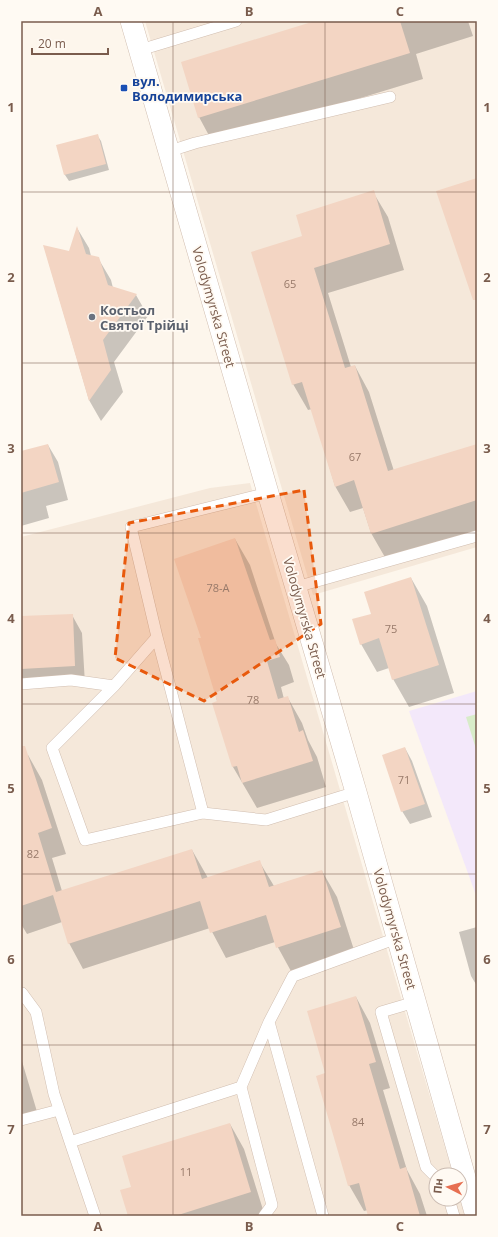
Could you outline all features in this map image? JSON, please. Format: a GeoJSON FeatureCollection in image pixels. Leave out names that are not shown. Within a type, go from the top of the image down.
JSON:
{"type":"FeatureCollection","features":[{"type":"Feature","properties":{"kind":"street","name":"Volodymyrska Street"},"geometry":{"type":"LineString","coordinates":[[131,21],[356,792],[476,1216]]}},
{"type":"Feature","properties":{"kind":"lane"},"geometry":{"type":"LineString","coordinates":[[140,50],[236,21]]}},
{"type":"Feature","properties":{"kind":"lane"},"geometry":{"type":"LineString","coordinates":[[170,151],[195,143],[390,96]]}},
{"type":"Feature","properties":{"kind":"lane"},"geometry":{"type":"LineString","coordinates":[[203,813],[157,637],[131,527],[268,493]]}},
{"type":"Feature","properties":{"kind":"lane"},"geometry":{"type":"LineString","coordinates":[[296,587],[477,536]]}},
{"type":"Feature","properties":{"kind":"lane"},"geometry":{"type":"LineString","coordinates":[[157,637],[114,686],[52,748],[85,840],[203,813],[266,820],[356,792]]}},
{"type":"Feature","properties":{"kind":"lane"},"geometry":{"type":"LineString","coordinates":[[21,684],[71,680],[114,686]]}},
{"type":"Feature","properties":{"kind":"lane"},"geometry":{"type":"LineString","coordinates":[[264,1216],[272,1205],[241,1087],[268,1022],[293,976],[397,938]]}},
{"type":"Feature","properties":{"kind":"lane"},"geometry":{"type":"LineString","coordinates":[[21,993],[36,1012],[54,1094],[95,1216]]}},
{"type":"Feature","properties":{"kind":"lane"},"geometry":{"type":"LineString","coordinates":[[415,1002],[381,1012],[426,1167],[428,1169]]}},
{"type":"Feature","properties":{"kind":"lane"},"geometry":{"type":"LineString","coordinates":[[268,1022],[323,1216]]}},
{"type":"Feature","properties":{"kind":"lane"},"geometry":{"type":"LineString","coordinates":[[70,1142],[241,1087]]}},
{"type":"Feature","properties":{"kind":"lane"},"geometry":{"type":"LineString","coordinates":[[21,1120],[59,1110]]}},
{"type":"Feature","properties":{"kind":"highlighted area"},"geometry":{"type":"Polygon","coordinates":[[[304,490],[321,624],[204,701],[115,658],[129,523],[304,490]]]}},
{"type":"Feature","properties":{"kind":"shaded area"},"geometry":{"type":"Polygon","coordinates":[[[145,21],[477,21],[477,547],[313,595],[145,21]]]}},
{"type":"Feature","properties":{"kind":"shaded area"},"geometry":{"type":"Polygon","coordinates":[[[250,483],[451,1167],[428,1167],[428,1207],[462,1207],[465,1216],[21,1216],[21,537],[210,488],[250,483]]]}},
{"type":"Feature","properties":{"kind":"shaded area"},"geometry":{"type":"Polygon","coordinates":[[[477,691],[477,898],[409,711],[477,691]]]}},
{"type":"Feature","properties":{"kind":"green space"},"geometry":{"type":"Polygon","coordinates":[[[477,714],[477,752],[466,717],[477,714]]]}},
{"type":"Feature","properties":{"kind":"building"},"geometry":{"type":"Polygon","coordinates":[[[315,21],[400,21],[410,53],[198,118],[181,62],[315,21]]]}},
{"type":"Feature","properties":{"kind":"building"},"geometry":{"type":"Polygon","coordinates":[[[98,134],[106,164],[64,175],[56,145],[98,134]]]}},
{"type":"Feature","properties":{"kind":"building"},"geometry":{"type":"Polygon","coordinates":[[[477,178],[477,300],[473,300],[436,191],[477,178]]]}},
{"type":"Feature","properties":{"kind":"building"},"geometry":{"type":"Polygon","coordinates":[[[374,190],[390,244],[314,268],[345,368],[355,365],[388,471],[477,444],[477,500],[371,534],[354,480],[335,487],[302,382],[292,385],[251,252],[302,236],[296,215],[374,190]]]}},
{"type":"Feature","properties":{"kind":"building","name":"Костьол Святої Трійці"},"geometry":{"type":"Polygon","coordinates":[[[77,226],[86,254],[99,257],[108,285],[137,294],[103,340],[111,370],[89,401],[43,245],[69,251],[77,226]]]}},
{"type":"Feature","properties":{"kind":"building"},"geometry":{"type":"Polygon","coordinates":[[[48,444],[59,482],[21,493],[21,451],[48,444]]]}},
{"type":"Feature","properties":{"kind":"building"},"geometry":{"type":"Polygon","coordinates":[[[235,538],[270,640],[275,639],[280,657],[267,661],[278,699],[288,696],[299,732],[303,730],[313,761],[242,783],[237,766],[232,767],[212,703],[217,701],[198,638],[201,638],[174,559],[235,538]]]}},
{"type":"Feature","properties":{"kind":"building"},"geometry":{"type":"Polygon","coordinates":[[[411,577],[439,665],[392,680],[379,638],[360,645],[352,619],[371,614],[364,592],[411,577]]]}},
{"type":"Feature","properties":{"kind":"building"},"geometry":{"type":"Polygon","coordinates":[[[73,614],[75,666],[21,669],[21,616],[73,614]]]}},
{"type":"Feature","properties":{"kind":"building"},"geometry":{"type":"Polygon","coordinates":[[[21,746],[25,746],[52,828],[38,833],[56,892],[192,849],[202,879],[260,860],[269,887],[322,870],[341,927],[276,948],[266,915],[210,933],[200,901],[68,944],[53,895],[21,906],[21,746]]]}},
{"type":"Feature","properties":{"kind":"building"},"geometry":{"type":"Polygon","coordinates":[[[405,747],[425,804],[401,812],[382,755],[405,747]]]}},
{"type":"Feature","properties":{"kind":"building"},"geometry":{"type":"Polygon","coordinates":[[[356,996],[376,1062],[369,1064],[400,1169],[406,1167],[420,1216],[368,1216],[359,1183],[348,1186],[316,1076],[325,1073],[307,1011],[356,996]]]}},
{"type":"Feature","properties":{"kind":"building"},"geometry":{"type":"Polygon","coordinates":[[[230,1123],[251,1192],[175,1216],[128,1216],[120,1190],[131,1187],[122,1156],[230,1123]]]}},
{"type":"Feature","properties":{"kind":"place","name":"вул. Володимирська"},"geometry":{"type":"Point","coordinates":[124,88]}},
{"type":"Feature","properties":{"kind":"place","name":"Костьол Святої Трійці"},"geometry":{"type":"Point","coordinates":[92,317]}}]}
